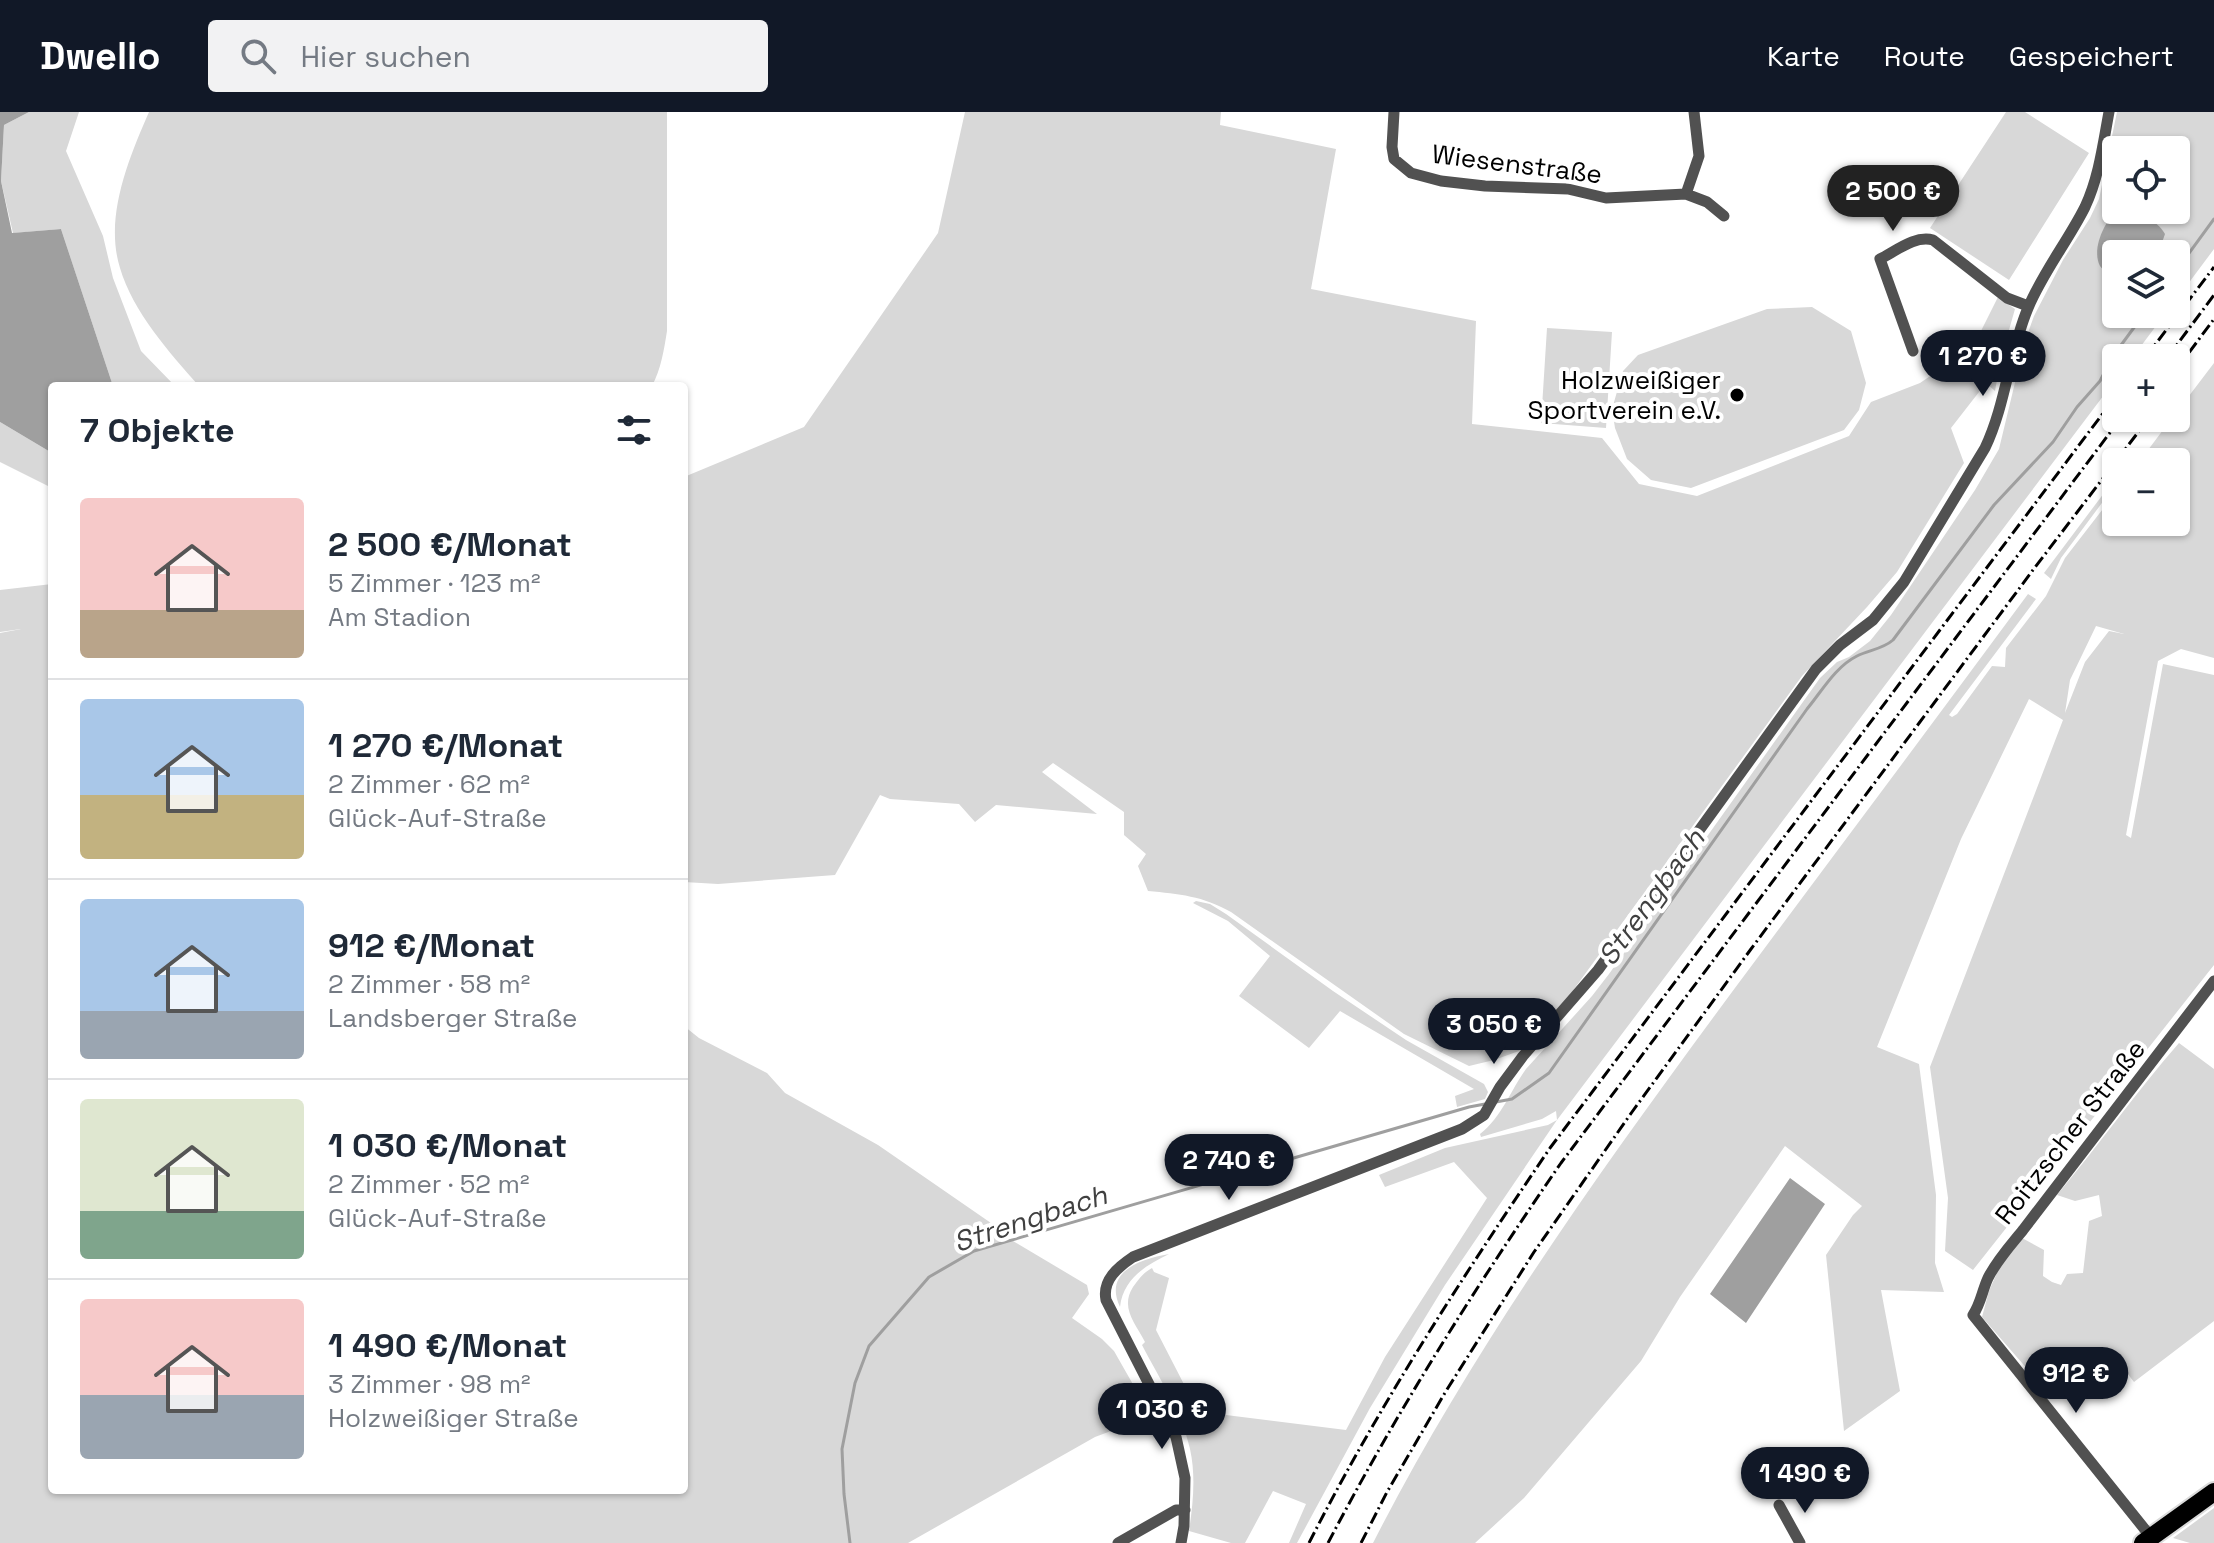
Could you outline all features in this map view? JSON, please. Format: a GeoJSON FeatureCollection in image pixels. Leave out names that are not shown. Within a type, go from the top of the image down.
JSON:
{"type":"FeatureCollection","features":[{"type":"Feature","properties":{"kind":"main road"},"geometry":{"type":"LineString","coordinates":[[2147,1540],[2214,1492]]}},
{"type":"Feature","properties":{"kind":"street","name":"Wiesenstraße"},"geometry":{"type":"LineString","coordinates":[[1394,112],[1394,159],[1411,173],[1441,181],[1568,189],[1606,198],[1686,194]]}},
{"type":"Feature","properties":{"kind":"street"},"geometry":{"type":"LineString","coordinates":[[1694,112],[1699,156],[1686,194],[1707,202],[1724,216]]}},
{"type":"Feature","properties":{"kind":"street"},"geometry":{"type":"LineString","coordinates":[[1181,1543],[1185,1478],[1176,1437],[1106,1300],[1105,1292],[1112,1275],[1133,1257],[1462,1129],[1484,1115],[1523,1056],[1598,970],[1816,669],[1840,645],[1873,620],[1904,582],[1989,441],[2028,306],[2048,266],[2084,209],[2093,187],[2109,112]]}},
{"type":"Feature","properties":{"kind":"street"},"geometry":{"type":"LineString","coordinates":[[1913,351],[1880,259],[1917,240],[1933,240],[2007,298],[2028,306]]}},
{"type":"Feature","properties":{"kind":"street","name":"Roitzscher Straße"},"geometry":{"type":"LineString","coordinates":[[2147,1540],[1973,1315],[1998,1260],[2214,981]]}},
{"type":"Feature","properties":{"kind":"street"},"geometry":{"type":"LineString","coordinates":[[1779,1505],[1800,1543]]}},
{"type":"Feature","properties":{"kind":"street"},"geometry":{"type":"LineString","coordinates":[[1118,1543],[1176,1510],[1185,1510]]}},
{"type":"Feature","properties":{"kind":"shaded area"},"geometry":{"type":"Polygon","coordinates":[[[0,112],[29,112],[4,125],[1,181],[12,233],[61,229],[112,382],[48,382],[48,451],[0,422],[0,112]]]}},
{"type":"Feature","properties":{"kind":"shaded area"},"geometry":{"type":"Polygon","coordinates":[[[29,112],[79,112],[66,151],[103,236],[113,278],[141,351],[171,382],[112,382],[61,229],[13,233],[1,181],[4,125],[29,112]]]}},
{"type":"Feature","properties":{"kind":"shaded area"},"geometry":{"type":"Polygon","coordinates":[[[149,112],[667,112],[667,331],[654,382],[196,382],[143,316],[120,268],[115,229],[117,208],[134,149],[149,112]]]}},
{"type":"Feature","properties":{"kind":"shaded area"},"geometry":{"type":"Polygon","coordinates":[[[965,112],[1221,112],[1220,125],[1336,149],[1311,289],[1476,321],[1472,424],[1602,438],[1639,484],[1697,496],[1849,436],[1871,402],[1920,383],[1973,347],[1998,297],[2015,309],[1995,391],[1986,383],[1951,428],[1964,463],[1897,572],[1802,676],[1569,996],[1519,1051],[1469,1066],[1404,1034],[1231,912],[1201,899],[1148,891],[1138,866],[1146,854],[1124,835],[1124,812],[1053,763],[1042,772],[1097,814],[996,805],[975,822],[959,804],[890,799],[880,795],[835,875],[718,884],[688,882],[688,475],[804,427],[938,233],[965,112]]]}},
{"type":"Feature","properties":{"kind":"shaded area"},"geometry":{"type":"Polygon","coordinates":[[[2006,112],[2025,112],[2089,153],[2009,280],[1930,228],[2006,112]]]}},
{"type":"Feature","properties":{"kind":"shaded area"},"geometry":{"type":"Polygon","coordinates":[[[2117,112],[2214,112],[2214,249],[2190,281],[2190,240],[2102,240],[2102,328],[2154,328],[2142,344],[2102,344],[2102,398],[1557,1120],[1556,1111],[1542,1119],[1481,1137],[1480,1134],[1500,1112],[1526,1069],[1609,974],[1820,678],[1837,662],[1870,641],[1975,490],[1999,449],[2034,316],[2063,260],[2090,218],[2102,184],[2102,224],[2190,224],[2190,136],[2112,136],[2117,112]]]}},
{"type":"Feature","properties":{"kind":"shaded area"},"geometry":{"type":"Polygon","coordinates":[[[2107,224],[2157,224],[2165,234],[2163,240],[2102,240],[2102,268],[2097,251],[2107,224]]]}},
{"type":"Feature","properties":{"kind":"shaded area"},"geometry":{"type":"Polygon","coordinates":[[[1812,307],[1851,331],[1866,383],[1859,410],[1844,430],[1691,488],[1651,480],[1627,459],[1615,428],[1612,409],[1623,371],[1638,355],[1767,309],[1812,307]]]}},
{"type":"Feature","properties":{"kind":"shaded area"},"geometry":{"type":"Polygon","coordinates":[[[1547,328],[1612,332],[1606,428],[1541,423],[1547,328]]]}},
{"type":"Feature","properties":{"kind":"shaded area"},"geometry":{"type":"Polygon","coordinates":[[[2214,363],[2214,658],[2181,649],[2158,661],[2126,835],[2131,838],[2163,664],[2214,675],[2214,965],[1973,1270],[1945,1251],[1948,1198],[1930,1067],[2063,720],[2029,699],[1961,839],[1877,1047],[1919,1064],[1936,1195],[1935,1263],[1944,1292],[1881,1290],[1900,1391],[1844,1431],[1826,1255],[1862,1206],[1785,1146],[1680,1297],[1641,1361],[1524,1498],[1475,1543],[1373,1543],[1453,1399],[1541,1260],[1732,992],[2028,594],[2036,599],[1949,715],[1952,717],[1992,666],[2005,667],[2006,648],[2046,596],[2065,558],[2102,510],[2102,536],[2190,536],[2190,448],[2150,448],[2162,432],[2190,432],[2190,395],[2214,363]],[[2096,626],[2070,680],[2065,713],[2085,662],[2109,631],[2124,634],[2096,626]]]}},
{"type":"Feature","properties":{"kind":"shaded area"},"geometry":{"type":"Polygon","coordinates":[[[0,422],[48,451],[48,486],[0,462],[0,422]]]}},
{"type":"Feature","properties":{"kind":"shaded area"},"geometry":{"type":"Polygon","coordinates":[[[2102,496],[2102,503],[2061,558],[2051,579],[2044,573],[2102,496]]]}},
{"type":"Feature","properties":{"kind":"shaded area"},"geometry":{"type":"Polygon","coordinates":[[[48,584],[48,1494],[688,1494],[688,1029],[767,1073],[785,1093],[878,1145],[1004,1232],[1003,1235],[1087,1285],[1089,1294],[1072,1318],[1114,1351],[1151,1416],[1095,1437],[908,1543],[0,1543],[0,633],[21,629],[0,632],[0,590],[48,584]]]}},
{"type":"Feature","properties":{"kind":"shaded area"},"geometry":{"type":"Polygon","coordinates":[[[1193,903],[1210,904],[1226,914],[1406,1040],[1484,1084],[1488,1092],[1485,1099],[1457,1107],[1455,1096],[1474,1089],[1340,1011],[1309,1048],[1239,996],[1270,956],[1228,921],[1193,903]]]}},
{"type":"Feature","properties":{"kind":"shaded area"},"geometry":{"type":"Polygon","coordinates":[[[2179,1043],[2214,1069],[2214,1321],[2134,1382],[2113,1355],[2053,1366],[2035,1378],[1982,1317],[1989,1291],[2000,1266],[2022,1238],[2044,1250],[2043,1276],[2052,1282],[2061,1285],[2067,1274],[2083,1273],[2089,1221],[2102,1216],[2099,1195],[2075,1201],[2057,1195],[2179,1043]]]}},
{"type":"Feature","properties":{"kind":"shaded area"},"geometry":{"type":"Polygon","coordinates":[[[1557,1120],[1445,1285],[1370,1408],[1297,1543],[1289,1543],[1306,1504],[1273,1491],[1245,1543],[1231,1543],[1189,1531],[1193,1490],[1190,1449],[1176,1409],[1142,1345],[1145,1342],[1128,1308],[1129,1295],[1141,1276],[1152,1268],[1154,1272],[1169,1278],[1156,1330],[1190,1396],[1202,1412],[1346,1430],[1385,1357],[1487,1198],[1454,1162],[1385,1187],[1379,1175],[1445,1148],[1548,1125],[1557,1120]]]}},
{"type":"Feature","properties":{"kind":"shaded area"},"geometry":{"type":"Polygon","coordinates":[[[1790,1178],[1825,1204],[1746,1323],[1710,1294],[1790,1178]]]}},
{"type":"Feature","properties":{"kind":"shaded area"},"geometry":{"type":"Polygon","coordinates":[[[1169,1254],[1137,1274],[1126,1288],[1120,1307],[1116,1295],[1121,1276],[1137,1263],[1169,1254]]]}},
{"type":"Feature","properties":{"kind":"shaded area"},"geometry":{"type":"Polygon","coordinates":[[[2214,1508],[2214,1543],[2190,1543],[2173,1538],[2214,1508]]]}},
{"type":"Feature","properties":{"kind":"waterway","name":"Strengbach"},"geometry":{"type":"LineString","coordinates":[[2190,252],[2214,219]]}},
{"type":"Feature","properties":{"kind":"waterway","name":"Strengbach"},"geometry":{"type":"LineString","coordinates":[[1496,1102],[1512,1099],[1549,1073],[1824,687],[1849,661],[1893,640],[1994,505],[2053,442],[2100,381],[2113,356],[2134,328]]}},
{"type":"Feature","properties":{"kind":"waterway","name":"Strengbach"},"geometry":{"type":"LineString","coordinates":[[850,1543],[842,1449],[855,1383],[869,1346],[929,1277],[974,1251],[1485,1104]]}},
{"type":"Feature","properties":{"kind":"railway"},"geometry":{"type":"LineString","coordinates":[[2156,344],[2214,267]]}},
{"type":"Feature","properties":{"kind":"railway"},"geometry":{"type":"LineString","coordinates":[[2177,344],[2214,295]]}},
{"type":"Feature","properties":{"kind":"railway"},"geometry":{"type":"LineString","coordinates":[[2190,351],[2214,319]]}},
{"type":"Feature","properties":{"kind":"railway"},"geometry":{"type":"LineString","coordinates":[[1309,1543],[1364,1441],[1423,1342],[1550,1148],[2102,415]]}},
{"type":"Feature","properties":{"kind":"railway"},"geometry":{"type":"LineString","coordinates":[[1328,1543],[1438,1350],[1561,1163],[2110,432]]}},
{"type":"Feature","properties":{"kind":"railway"},"geometry":{"type":"LineString","coordinates":[[1361,1543],[1446,1391],[1534,1252],[1751,949],[2138,432]]}},
{"type":"Feature","properties":{"kind":"place","name":"Holzweißiger Sportverein e.V."},"geometry":{"type":"Point","coordinates":[1737,395]}}]}
